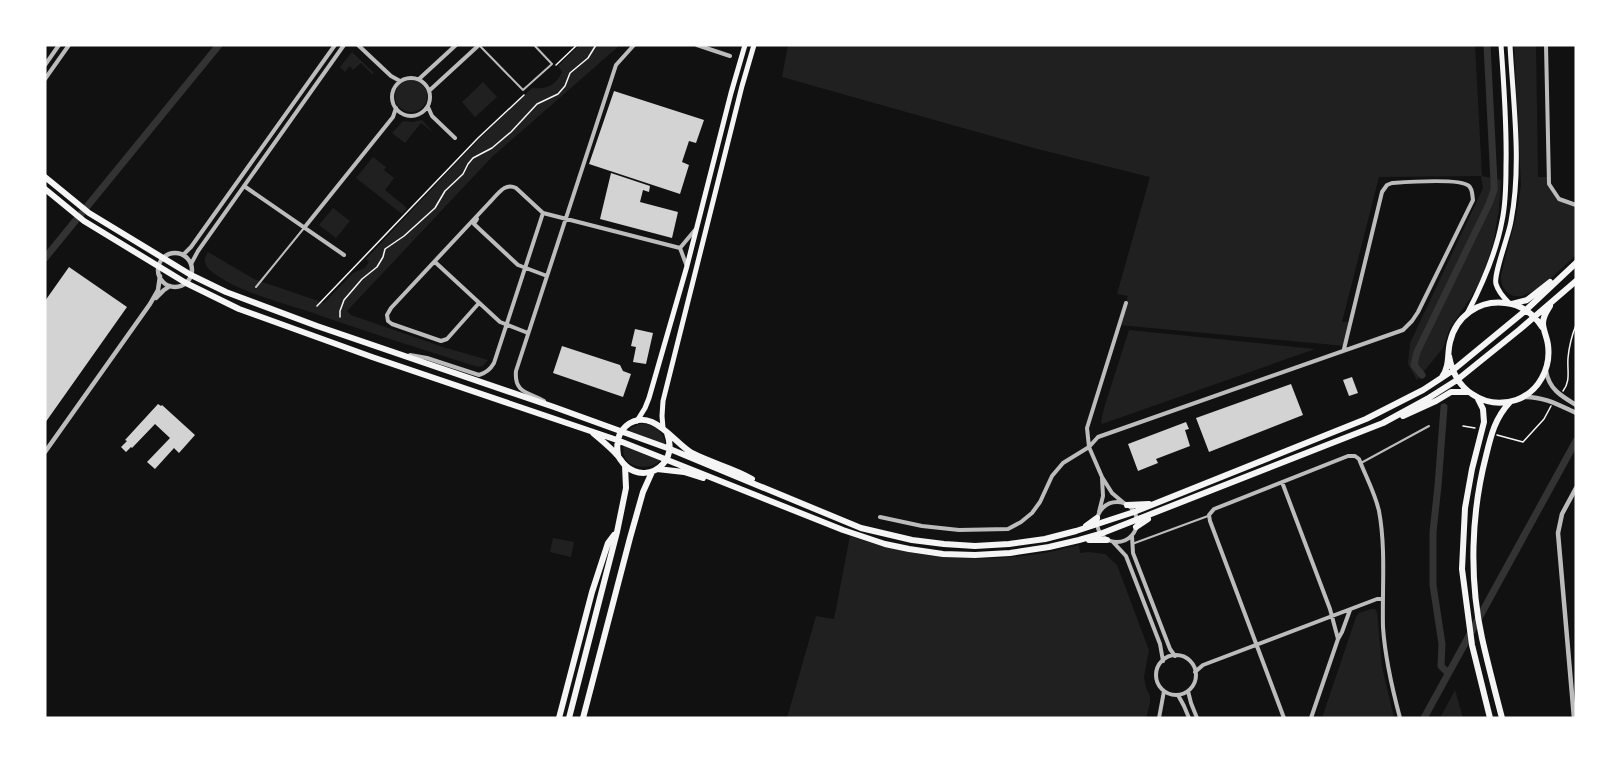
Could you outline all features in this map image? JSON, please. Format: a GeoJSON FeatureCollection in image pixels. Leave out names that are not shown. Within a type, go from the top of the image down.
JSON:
{"type":"FeatureCollection","features":[{"type":"Feature","properties":{"kind":"highway"},"geometry":{"type":"LineString","coordinates":[[45,177],[89,213],[163,259],[191,275],[271,309],[554,406],[670,449],[861,528],[895,537],[975,546],[1045,539],[1081,529],[1098,519],[1134,512],[1366,419],[1423,390],[1452,371],[1526,310],[1574,265]]}},
{"type":"Feature","properties":{"kind":"highway"},"geometry":{"type":"LineString","coordinates":[[45,189],[84,221],[159,267],[217,299],[248,312],[372,357],[617,440],[852,534],[885,544],[943,554],[1010,553],[1049,547],[1137,524],[1155,513],[1414,412],[1450,392],[1468,392]]}},
{"type":"Feature","properties":{"kind":"highway"},"geometry":{"type":"LineString","coordinates":[[1511,304],[1533,296],[1564,270],[1574,265]]}},
{"type":"Feature","properties":{"kind":"highway"},"geometry":{"type":"LineString","coordinates":[[1383,423],[1457,380],[1576,281]]}},
{"type":"Feature","properties":{"kind":"highway"},"geometry":{"type":"LineString","coordinates":[[1449,356],[1452,371],[1457,380],[1468,392],[1477,397],[1495,403],[1510,402],[1523,397],[1534,389],[1546,371],[1549,353],[1543,325],[1544,317],[1553,301]]}},
{"type":"Feature","properties":{"kind":"highway"},"geometry":{"type":"LineString","coordinates":[[1442,378],[1447,368],[1449,344],[1459,321],[1468,312],[1485,304],[1494,302],[1511,304],[1526,310],[1544,331]]}},
{"type":"Feature","properties":{"kind":"highway"},"geometry":{"type":"LineString","coordinates":[[1477,397],[1483,409],[1484,422],[1465,508],[1462,550],[1463,584],[1472,645],[1490,718]]}},
{"type":"Feature","properties":{"kind":"highway"},"geometry":{"type":"LineString","coordinates":[[1502,718],[1482,637],[1473,565],[1476,506],[1482,470],[1498,416],[1510,402]]}},
{"type":"Feature","properties":{"kind":"highway"},"geometry":{"type":"LineString","coordinates":[[618,455],[617,440],[621,431],[637,420],[650,420],[692,453],[740,472],[769,490]]}},
{"type":"Feature","properties":{"kind":"highway"},"geometry":{"type":"LineString","coordinates":[[590,431],[634,471],[684,472],[764,498]]}},
{"type":"Feature","properties":{"kind":"highway"},"geometry":{"type":"LineString","coordinates":[[583,718],[643,492],[654,471],[667,459],[670,449],[665,431]]}},
{"type":"Feature","properties":{"kind":"highway"},"geometry":{"type":"LineString","coordinates":[[569,718],[617,532],[626,488],[625,465]]}},
{"type":"Feature","properties":{"kind":"highway"},"geometry":{"type":"LineString","coordinates":[[1126,505],[1156,503]]}},
{"type":"Feature","properties":{"kind":"highway"},"geometry":{"type":"LineString","coordinates":[[559,718],[592,591],[608,543],[617,532]]}},
{"type":"Feature","properties":{"kind":"highway"},"geometry":{"type":"LineString","coordinates":[[1079,540],[1110,541]]}},
{"type":"Feature","properties":{"kind":"main road"},"geometry":{"type":"LineString","coordinates":[[637,420],[649,398],[687,266],[745,45]]}},
{"type":"Feature","properties":{"kind":"main road"},"geometry":{"type":"LineString","coordinates":[[665,431],[662,417],[663,401],[739,96],[754,45]]}},
{"type":"Feature","properties":{"kind":"main road"},"geometry":{"type":"LineString","coordinates":[[1468,312],[1486,277],[1497,246],[1506,196],[1501,45]]}},
{"type":"Feature","properties":{"kind":"main road"},"geometry":{"type":"LineString","coordinates":[[1510,45],[1515,195],[1505,248],[1496,275],[1496,284],[1511,304]]}},
{"type":"Feature","properties":{"kind":"street"},"geometry":{"type":"LineString","coordinates":[[45,65],[59,45]]}},
{"type":"Feature","properties":{"kind":"street"},"geometry":{"type":"LineString","coordinates":[[45,79],[69,45]]}},
{"type":"Feature","properties":{"kind":"street"},"geometry":{"type":"LineString","coordinates":[[183,255],[335,45]]}},
{"type":"Feature","properties":{"kind":"street"},"geometry":{"type":"LineString","coordinates":[[160,276],[166,284],[171,286],[181,286],[186,283],[191,275],[191,264],[198,251],[344,45]]}},
{"type":"Feature","properties":{"kind":"street"},"geometry":{"type":"LineString","coordinates":[[358,45],[391,76],[400,81]]}},
{"type":"Feature","properties":{"kind":"street"},"geometry":{"type":"LineString","coordinates":[[419,79],[456,45]]}},
{"type":"Feature","properties":{"kind":"street"},"geometry":{"type":"LineString","coordinates":[[430,90],[479,45],[523,90],[552,64],[534,45]]}},
{"type":"Feature","properties":{"kind":"street"},"geometry":{"type":"LineString","coordinates":[[554,406],[523,392],[518,387],[516,371],[616,65],[634,45]]}},
{"type":"Feature","properties":{"kind":"street"},"geometry":{"type":"LineString","coordinates":[[697,45],[730,56]]}},
{"type":"Feature","properties":{"kind":"street"},"geometry":{"type":"LineString","coordinates":[[1546,45],[1549,184],[1559,199],[1576,205]]}},
{"type":"Feature","properties":{"kind":"street"},"geometry":{"type":"LineString","coordinates":[[391,76],[395,85]]}},
{"type":"Feature","properties":{"kind":"street"},"geometry":{"type":"LineString","coordinates":[[409,77],[419,79],[430,90],[431,99],[426,109],[415,116],[400,113],[392,97],[395,85],[409,77]]}},
{"type":"Feature","properties":{"kind":"street"},"geometry":{"type":"LineString","coordinates":[[256,287],[393,117],[396,108]]}},
{"type":"Feature","properties":{"kind":"street"},"geometry":{"type":"LineString","coordinates":[[426,109],[454,138]]}},
{"type":"Feature","properties":{"kind":"street"},"geometry":{"type":"LineString","coordinates":[[393,117],[400,113]]}},
{"type":"Feature","properties":{"kind":"street"},"geometry":{"type":"LineString","coordinates":[[880,517],[922,526],[959,530],[1008,529],[1032,513],[1040,502],[1052,476],[1063,463],[1089,447],[1098,437],[1403,330],[1413,321],[1473,200],[1472,190],[1468,186],[1457,182],[1387,185],[1382,192],[1344,349]]}},
{"type":"Feature","properties":{"kind":"street"},"geometry":{"type":"LineString","coordinates":[[479,303],[447,339],[441,341],[392,324],[388,321],[387,315],[391,308],[507,186],[511,185],[516,188],[543,213],[680,248]]}},
{"type":"Feature","properties":{"kind":"street"},"geometry":{"type":"LineString","coordinates":[[244,186],[344,255]]}},
{"type":"Feature","properties":{"kind":"street"},"geometry":{"type":"LineString","coordinates":[[480,213],[474,224],[518,265],[547,276]]}},
{"type":"Feature","properties":{"kind":"street"},"geometry":{"type":"LineString","coordinates":[[397,353],[427,358],[478,375],[490,370],[543,213]]}},
{"type":"Feature","properties":{"kind":"street"},"geometry":{"type":"LineString","coordinates":[[680,248],[697,228]]}},
{"type":"Feature","properties":{"kind":"street"},"geometry":{"type":"LineString","coordinates":[[680,248],[687,266]]}},
{"type":"Feature","properties":{"kind":"street"},"geometry":{"type":"LineString","coordinates":[[45,452],[150,304],[158,290],[159,267],[163,259],[172,254],[183,255],[191,264]]}},
{"type":"Feature","properties":{"kind":"street"},"geometry":{"type":"LineString","coordinates":[[435,262],[500,322],[528,333]]}},
{"type":"Feature","properties":{"kind":"street"},"geometry":{"type":"LineString","coordinates":[[150,304],[171,286]]}},
{"type":"Feature","properties":{"kind":"street"},"geometry":{"type":"LineString","coordinates":[[1126,303],[1087,428],[1089,447],[1112,493],[1134,512],[1137,524],[1132,536],[1133,553],[1175,656]]}},
{"type":"Feature","properties":{"kind":"street"},"geometry":{"type":"LineString","coordinates":[[1546,371],[1549,382],[1556,392],[1576,405]]}},
{"type":"Feature","properties":{"kind":"street"},"geometry":{"type":"LineString","coordinates":[[1523,397],[1549,400],[1576,413]]}},
{"type":"Feature","properties":{"kind":"street"},"geometry":{"type":"LineString","coordinates":[[1361,463],[1429,426]]}},
{"type":"Feature","properties":{"kind":"street"},"geometry":{"type":"LineString","coordinates":[[1132,544],[1210,514],[1214,509],[1282,482],[1348,456],[1355,456],[1361,463],[1379,512],[1385,646],[1392,690],[1400,718]]}},
{"type":"Feature","properties":{"kind":"street"},"geometry":{"type":"LineString","coordinates":[[1102,477],[1103,496],[1098,519],[1100,534],[1126,556],[1160,644],[1162,661]]}},
{"type":"Feature","properties":{"kind":"street"},"geometry":{"type":"LineString","coordinates":[[1282,482],[1338,639]]}},
{"type":"Feature","properties":{"kind":"street"},"geometry":{"type":"LineString","coordinates":[[1574,718],[1558,533],[1562,514],[1576,488]]}},
{"type":"Feature","properties":{"kind":"street"},"geometry":{"type":"LineString","coordinates":[[1098,519],[1109,504],[1114,502],[1126,505]]}},
{"type":"Feature","properties":{"kind":"street"},"geometry":{"type":"LineString","coordinates":[[1210,514],[1210,521],[1284,718]]}},
{"type":"Feature","properties":{"kind":"street"},"geometry":{"type":"LineString","coordinates":[[1110,541],[1124,541],[1132,536]]}},
{"type":"Feature","properties":{"kind":"street"},"geometry":{"type":"LineString","coordinates":[[1195,672],[1203,665],[1377,599],[1383,599]]}},
{"type":"Feature","properties":{"kind":"street"},"geometry":{"type":"LineString","coordinates":[[1311,718],[1350,609]]}},
{"type":"Feature","properties":{"kind":"street"},"geometry":{"type":"LineString","coordinates":[[1175,656],[1185,658],[1192,664],[1195,672],[1195,681],[1188,691],[1178,695],[1164,691],[1158,684],[1156,676],[1162,661],[1175,656]]}},
{"type":"Feature","properties":{"kind":"street"},"geometry":{"type":"LineString","coordinates":[[1192,664],[1203,665]]}},
{"type":"Feature","properties":{"kind":"street"},"geometry":{"type":"LineString","coordinates":[[1159,718],[1164,691]]}},
{"type":"Feature","properties":{"kind":"street"},"geometry":{"type":"LineString","coordinates":[[1188,691],[1197,718]]}},
{"type":"Feature","properties":{"kind":"street"},"geometry":{"type":"LineString","coordinates":[[1163,702],[1169,694]]}},
{"type":"Feature","properties":{"kind":"street"},"geometry":{"type":"LineString","coordinates":[[1178,695],[1189,718]]}},
{"type":"Feature","properties":{"kind":"path"},"geometry":{"type":"LineString","coordinates":[[549,71],[577,45]]}},
{"type":"Feature","properties":{"kind":"path"},"geometry":{"type":"LineString","coordinates":[[340,316],[344,300],[362,279],[377,267],[386,249],[435,208],[445,190],[463,174],[473,158],[499,143],[537,104],[558,94],[565,86],[570,73],[588,58],[596,45]]}},
{"type":"Feature","properties":{"kind":"path"},"geometry":{"type":"LineString","coordinates":[[317,306],[478,138],[524,94]]}},
{"type":"Feature","properties":{"kind":"path"},"geometry":{"type":"LineString","coordinates":[[1563,390],[1568,379],[1568,360],[1576,325]]}},
{"type":"Feature","properties":{"kind":"path"},"geometry":{"type":"LineString","coordinates":[[1498,435],[1523,442],[1544,419],[1551,406]]}},
{"type":"Feature","properties":{"kind":"path"},"geometry":{"type":"LineString","coordinates":[[1463,426],[1477,428]]}},
{"type":"Feature","properties":{"kind":"shaded area"},"geometry":{"type":"Polygon","coordinates":[[[580,45],[620,45],[492,157],[347,311],[351,315],[443,347],[488,360],[483,366],[478,367],[255,294],[220,278],[207,267],[205,260],[208,252],[254,279],[324,303],[353,273],[365,268],[369,262],[366,259],[477,141],[532,88],[547,87],[557,81],[562,72],[558,66],[580,45]]]}},
{"type":"Feature","properties":{"kind":"shaded area"},"geometry":{"type":"Polygon","coordinates":[[[788,45],[1475,45],[1482,176],[1501,180],[1493,244],[1483,276],[1450,328],[1443,348],[1417,380],[1408,364],[1410,343],[1483,188],[1481,176],[1379,177],[1342,322],[1351,322],[1345,346],[1119,325],[1128,296],[1117,294],[1150,177],[1034,148],[782,77],[788,45]]]}},
{"type":"Feature","properties":{"kind":"shaded area"},"geometry":{"type":"Polygon","coordinates":[[[1514,45],[1536,45],[1538,177],[1549,177],[1557,196],[1576,205],[1576,255],[1533,291],[1514,296],[1504,288],[1501,275],[1516,217],[1521,185],[1514,45]]]}},
{"type":"Feature","properties":{"kind":"shaded area"},"geometry":{"type":"Polygon","coordinates":[[[352,52],[374,73],[372,74],[361,63],[353,70],[350,66],[345,72],[340,67],[352,52]]]}},
{"type":"Feature","properties":{"kind":"shaded area"},"geometry":{"type":"Polygon","coordinates":[[[411,80],[422,85],[427,96],[422,107],[411,112],[400,107],[395,96],[400,85],[411,80]]]}},
{"type":"Feature","properties":{"kind":"shaded area"},"geometry":{"type":"Polygon","coordinates":[[[483,82],[497,97],[475,117],[462,102],[483,82]]]}},
{"type":"Feature","properties":{"kind":"shaded area"},"geometry":{"type":"Polygon","coordinates":[[[422,120],[434,133],[421,123],[405,143],[392,133],[403,121],[422,120]]]}},
{"type":"Feature","properties":{"kind":"shaded area"},"geometry":{"type":"Polygon","coordinates":[[[373,157],[386,167],[384,170],[394,178],[385,190],[407,208],[402,214],[356,178],[373,157]]]}},
{"type":"Feature","properties":{"kind":"shaded area"},"geometry":{"type":"Polygon","coordinates":[[[333,208],[350,221],[336,238],[319,225],[333,208]]]}},
{"type":"Feature","properties":{"kind":"shaded area"},"geometry":{"type":"Polygon","coordinates":[[[1129,330],[1315,349],[1102,424],[1104,408],[1129,330]]]}},
{"type":"Feature","properties":{"kind":"shaded area"},"geometry":{"type":"Polygon","coordinates":[[[640,424],[650,425],[657,429],[666,445],[629,431],[640,424]]]}},
{"type":"Feature","properties":{"kind":"shaded area"},"geometry":{"type":"Polygon","coordinates":[[[624,446],[661,460],[649,466],[635,466],[626,459],[624,446]]]}},
{"type":"Feature","properties":{"kind":"shaded area"},"geometry":{"type":"Polygon","coordinates":[[[850,536],[896,549],[942,557],[1014,557],[1079,545],[1080,553],[1105,554],[1117,565],[1149,650],[1144,677],[1150,696],[1146,718],[787,718],[816,616],[834,619],[850,536]]]}},
{"type":"Feature","properties":{"kind":"shaded area"},"geometry":{"type":"Polygon","coordinates":[[[553,538],[574,542],[571,557],[550,552],[553,538]]]}},
{"type":"Feature","properties":{"kind":"shaded area"},"geometry":{"type":"Polygon","coordinates":[[[1371,609],[1377,612],[1382,667],[1394,718],[1322,718],[1356,617],[1359,613],[1371,609]]]}},
{"type":"Feature","properties":{"kind":"shaded area"},"geometry":{"type":"Polygon","coordinates":[[[1455,690],[1463,718],[1440,718],[1455,690]]]}},
{"type":"Feature","properties":{"kind":"building"},"geometry":{"type":"Polygon","coordinates":[[[614,91],[704,120],[696,143],[689,141],[682,162],[689,165],[680,194],[589,164],[614,91]]]}},
{"type":"Feature","properties":{"kind":"building"},"geometry":{"type":"Polygon","coordinates":[[[611,173],[650,186],[649,192],[643,190],[640,202],[678,212],[672,238],[600,219],[611,173]]]}},
{"type":"Feature","properties":{"kind":"building"},"geometry":{"type":"Polygon","coordinates":[[[69,267],[127,307],[45,423],[45,301],[69,267]]]}},
{"type":"Feature","properties":{"kind":"building"},"geometry":{"type":"Polygon","coordinates":[[[635,329],[653,333],[646,364],[633,362],[636,347],[631,346],[635,329]]]}},
{"type":"Feature","properties":{"kind":"building"},"geometry":{"type":"Polygon","coordinates":[[[562,346],[620,365],[623,371],[631,374],[623,397],[553,373],[562,346]]]}},
{"type":"Feature","properties":{"kind":"building"},"geometry":{"type":"Polygon","coordinates":[[[1352,377],[1358,393],[1349,396],[1343,380],[1352,377]]]}},
{"type":"Feature","properties":{"kind":"building"},"geometry":{"type":"Polygon","coordinates":[[[1291,384],[1303,415],[1209,452],[1196,418],[1291,384]]]}},
{"type":"Feature","properties":{"kind":"building"},"geometry":{"type":"Polygon","coordinates":[[[158,404],[162,405],[195,435],[179,453],[174,448],[155,469],[147,462],[170,438],[155,424],[132,448],[126,452],[121,447],[158,404]]]}},
{"type":"Feature","properties":{"kind":"building"},"geometry":{"type":"Polygon","coordinates":[[[1186,422],[1189,429],[1185,430],[1190,446],[1156,459],[1158,463],[1138,471],[1128,444],[1186,422]]]}},
{"type":"Feature","properties":{"kind":"waterway"},"geometry":{"type":"LineString","coordinates":[[45,258],[219,45]]}},
{"type":"Feature","properties":{"kind":"waterway"},"geometry":{"type":"LineString","coordinates":[[1422,375],[1414,365],[1417,352],[1494,190],[1487,45]]}},
{"type":"Feature","properties":{"kind":"waterway"},"geometry":{"type":"LineString","coordinates":[[1444,407],[1433,532],[1433,585],[1442,644],[1441,666],[1448,673]]}},
{"type":"Feature","properties":{"kind":"waterway"},"geometry":{"type":"LineString","coordinates":[[1424,718],[1576,441]]}}]}
